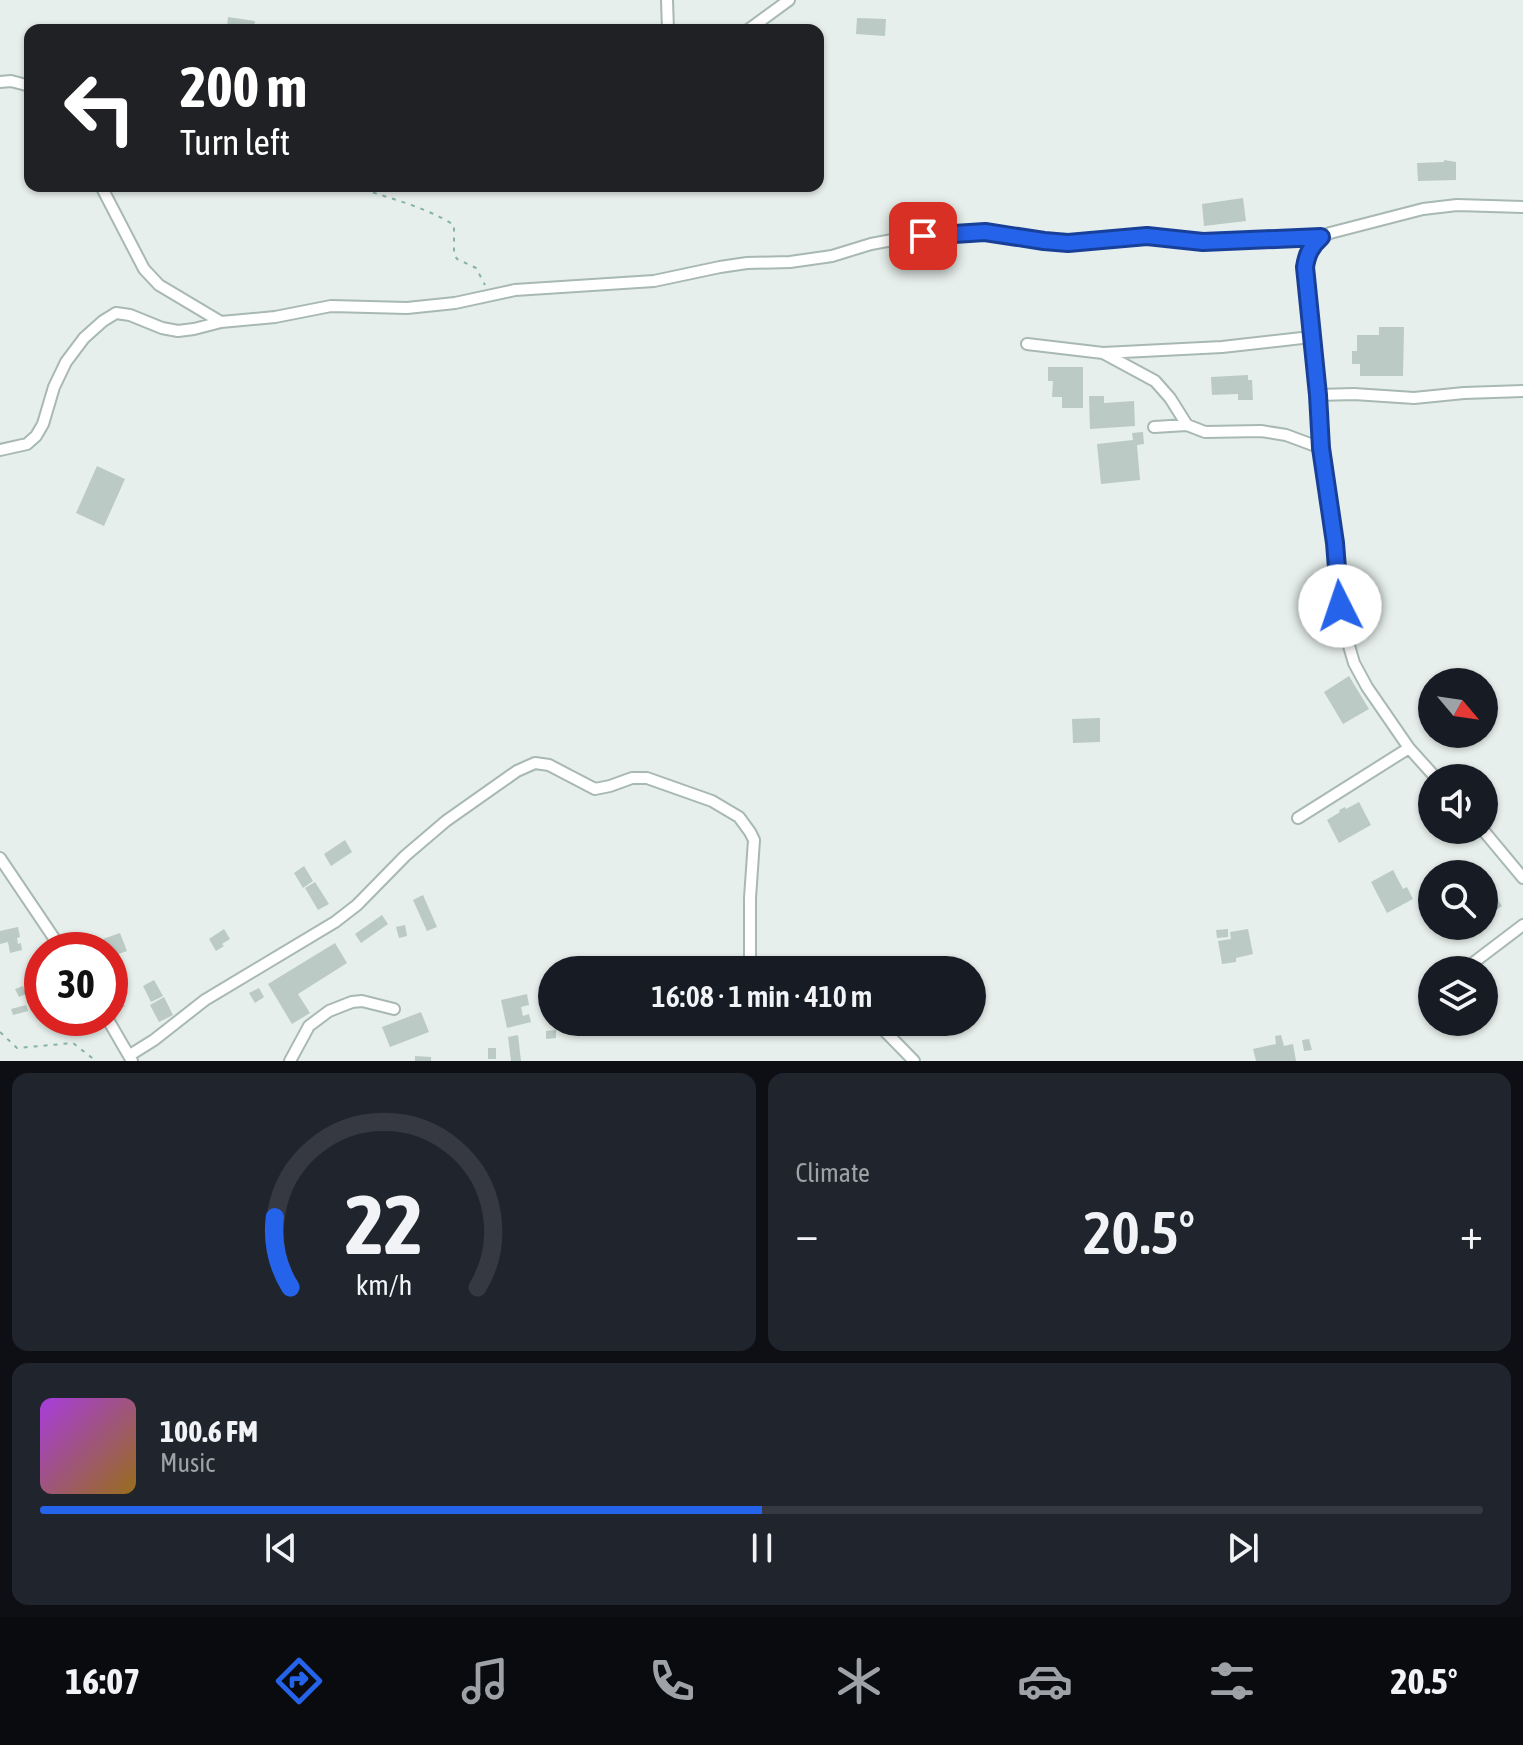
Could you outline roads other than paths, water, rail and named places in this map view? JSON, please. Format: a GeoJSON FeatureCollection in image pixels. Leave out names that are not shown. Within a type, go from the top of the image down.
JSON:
{"type":"FeatureCollection","features":[{"type":"Feature","properties":{"kind":"street"},"geometry":{"type":"LineString","coordinates":[[667,0],[668,24]]}},
{"type":"Feature","properties":{"kind":"street"},"geometry":{"type":"LineString","coordinates":[[756,24],[789,0]]}},
{"type":"Feature","properties":{"kind":"street"},"geometry":{"type":"LineString","coordinates":[[0,82],[24,84]]}},
{"type":"Feature","properties":{"kind":"street"},"geometry":{"type":"LineString","coordinates":[[104,192],[144,269],[159,285],[221,322]]}},
{"type":"Feature","properties":{"kind":"street"},"geometry":{"type":"LineString","coordinates":[[1423,764],[1367,687],[1349,648],[1340,606],[1335,543],[1321,448],[1305,267],[1307,255],[1313,244],[1330,233],[1423,209],[1457,205],[1523,207]]}},
{"type":"Feature","properties":{"kind":"street"},"geometry":{"type":"LineString","coordinates":[[0,450],[27,444],[36,436],[66,362],[84,338],[116,313],[178,331],[331,306],[433,306],[515,290],[654,281],[747,263],[790,262],[832,256],[882,242],[942,234],[985,232],[1068,243],[1147,236],[1203,242],[1321,237]]}},
{"type":"Feature","properties":{"kind":"street"},"geometry":{"type":"LineString","coordinates":[[1027,344],[1103,353],[1181,350],[1311,337]]}},
{"type":"Feature","properties":{"kind":"street"},"geometry":{"type":"LineString","coordinates":[[1103,353],[1155,381],[1187,425]]}},
{"type":"Feature","properties":{"kind":"street"},"geometry":{"type":"LineString","coordinates":[[1318,395],[1414,398],[1523,391]]}},
{"type":"Feature","properties":{"kind":"street"},"geometry":{"type":"LineString","coordinates":[[1154,427],[1187,425],[1205,432],[1261,431],[1321,448]]}},
{"type":"Feature","properties":{"kind":"street"},"geometry":{"type":"LineString","coordinates":[[1298,818],[1409,748]]}},
{"type":"Feature","properties":{"kind":"street"},"geometry":{"type":"LineString","coordinates":[[118,1036],[131,1058],[205,1000],[335,922],[446,821],[517,771],[535,763],[549,765],[595,789],[632,778],[647,778],[712,801],[739,817],[754,840],[750,956]]}},
{"type":"Feature","properties":{"kind":"street"},"geometry":{"type":"LineString","coordinates":[[1495,844],[1523,878]]}},
{"type":"Feature","properties":{"kind":"street"},"geometry":{"type":"LineString","coordinates":[[0,858],[50,932]]}},
{"type":"Feature","properties":{"kind":"street"},"geometry":{"type":"LineString","coordinates":[[1482,956],[1523,925]]}},
{"type":"Feature","properties":{"kind":"street"},"geometry":{"type":"LineString","coordinates":[[290,1061],[309,1026],[329,1011],[362,1001],[394,1009]]}},
{"type":"Feature","properties":{"kind":"street"},"geometry":{"type":"LineString","coordinates":[[890,1036],[914,1061]]}}]}
